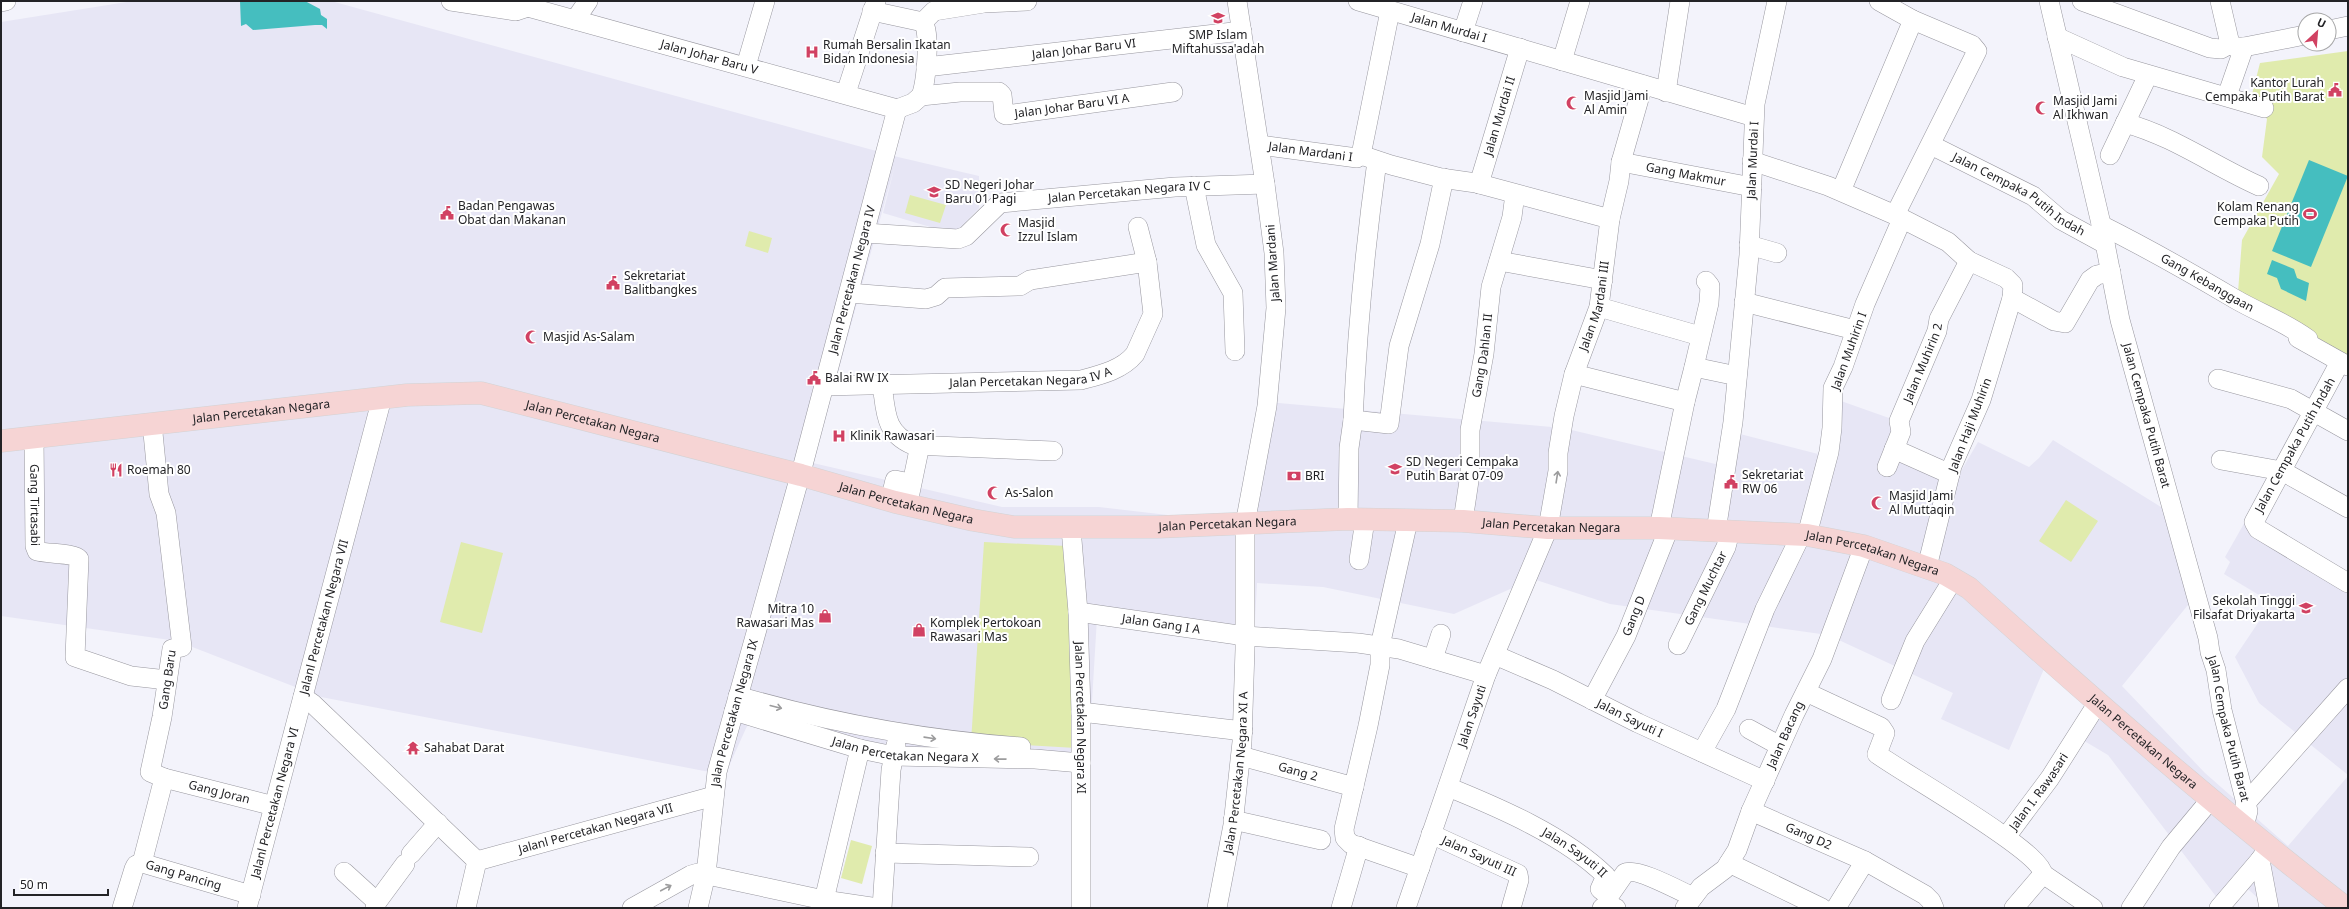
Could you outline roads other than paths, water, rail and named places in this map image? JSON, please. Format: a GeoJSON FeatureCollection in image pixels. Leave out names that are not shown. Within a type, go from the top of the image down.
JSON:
{"type":"FeatureCollection","features":[{"type":"Feature","properties":{"kind":"main road","name":"Jalan Percetakan Negara"},"geometry":{"type":"LineString","coordinates":[[1,441],[382,398],[444,393],[481,393],[801,475],[902,492],[973,520],[1014,527],[1071,528],[1356,520],[1464,521],[1548,528],[1664,528],[1804,535],[1864,546],[1954,578],[1969,588],[2097,704],[2244,827],[2264,854],[2346,908]]}},
{"type":"Feature","properties":{"kind":"street"},"geometry":{"type":"LineString","coordinates":[[1,2],[6,1]]}},
{"type":"Feature","properties":{"kind":"street"},"geometry":{"type":"LineString","coordinates":[[451,1],[488,4],[516,11],[528,4]]}},
{"type":"Feature","properties":{"kind":"street"},"geometry":{"type":"LineString","coordinates":[[575,20],[588,1]]}},
{"type":"Feature","properties":{"kind":"street"},"geometry":{"type":"LineString","coordinates":[[746,66],[765,1]]}},
{"type":"Feature","properties":{"kind":"street"},"geometry":{"type":"LineString","coordinates":[[923,22],[934,11],[984,2],[1027,1]]}},
{"type":"Feature","properties":{"kind":"street","name":"Jalan Mardani"},"geometry":{"type":"LineString","coordinates":[[1237,1],[1260,145],[1275,265],[1276,324],[1267,406],[1245,524]]}},
{"type":"Feature","properties":{"kind":"street","name":"Jalan Murdai I"},"geometry":{"type":"LineString","coordinates":[[1358,1],[1754,117],[1749,245],[1723,532]]}},
{"type":"Feature","properties":{"kind":"street"},"geometry":{"type":"LineString","coordinates":[[1463,32],[1473,1]]}},
{"type":"Feature","properties":{"kind":"street"},"geometry":{"type":"LineString","coordinates":[[1562,61],[1580,1]]}},
{"type":"Feature","properties":{"kind":"street"},"geometry":{"type":"LineString","coordinates":[[1666,92],[1680,1]]}},
{"type":"Feature","properties":{"kind":"street"},"geometry":{"type":"LineString","coordinates":[[1754,117],[1777,1]]}},
{"type":"Feature","properties":{"kind":"street"},"geometry":{"type":"LineString","coordinates":[[1841,191],[1913,20],[1879,1]]}},
{"type":"Feature","properties":{"kind":"street","name":"Jalan Cempaka Putih Barat"},"geometry":{"type":"LineString","coordinates":[[2049,1],[2101,225],[2120,320],[2216,670],[2222,710],[2248,817],[2244,827]]}},
{"type":"Feature","properties":{"kind":"street"},"geometry":{"type":"LineString","coordinates":[[2082,1],[2210,48],[2221,49],[2237,45],[2297,36]]}},
{"type":"Feature","properties":{"kind":"street"},"geometry":{"type":"LineString","coordinates":[[2220,1],[2237,45],[2227,96]]}},
{"type":"Feature","properties":{"kind":"street","name":"Jalan Johar Baru V"},"geometry":{"type":"LineString","coordinates":[[528,4],[575,20],[897,108]]}},
{"type":"Feature","properties":{"kind":"street"},"geometry":{"type":"LineString","coordinates":[[846,93],[874,6],[923,22],[926,28],[926,67],[924,87],[921,96]]}},
{"type":"Feature","properties":{"kind":"street"},"geometry":{"type":"LineString","coordinates":[[1360,560],[1349,448],[1353,420],[1358,318],[1366,238],[1369,158],[1390,11]]}},
{"type":"Feature","properties":{"kind":"street","name":"Jalan Muhirin I"},"geometry":{"type":"LineString","coordinates":[[1702,752],[1726,709],[1765,609],[1804,535],[1828,452],[1832,428],[1833,388],[1844,367],[1855,330],[1899,217],[1931,145],[1977,51],[1972,45],[1913,20]]}},
{"type":"Feature","properties":{"kind":"street"},"geometry":{"type":"LineString","coordinates":[[2337,28],[2348,26]]}},
{"type":"Feature","properties":{"kind":"street","name":"Jalan Johar Baru VI"},"geometry":{"type":"LineString","coordinates":[[926,67],[1242,31]]}},
{"type":"Feature","properties":{"kind":"street"},"geometry":{"type":"LineString","coordinates":[[2057,37],[2123,68],[2227,96],[2264,108]]}},
{"type":"Feature","properties":{"kind":"street","name":"Jalan Murdai II"},"geometry":{"type":"LineString","coordinates":[[1479,184],[1520,48]]}},
{"type":"Feature","properties":{"kind":"street"},"geometry":{"type":"LineString","coordinates":[[2110,155],[2148,75]]}},
{"type":"Feature","properties":{"kind":"street","name":"Jalan Mardani III"},"geometry":{"type":"LineString","coordinates":[[1548,528],[1558,471],[1558,453],[1564,416],[1574,374],[1599,307],[1610,219],[1619,181],[1621,162],[1643,85]]}},
{"type":"Feature","properties":{"kind":"street","name":"Jalan Johar Baru VI A"},"geometry":{"type":"LineString","coordinates":[[897,108],[913,103],[921,96],[960,92],[999,92],[1002,95],[1004,114],[1006,116],[1173,92]]}},
{"type":"Feature","properties":{"kind":"street","name":"Jalan Percetakan Negara IV"},"geometry":{"type":"LineString","coordinates":[[801,475],[897,108]]}},
{"type":"Feature","properties":{"kind":"street"},"geometry":{"type":"LineString","coordinates":[[2125,123],[2147,129],[2169,139],[2229,172],[2259,186]]}},
{"type":"Feature","properties":{"kind":"street","name":"Jalan Mardani I"},"geometry":{"type":"LineString","coordinates":[[1260,145],[1357,158],[1369,158],[1444,178],[1479,184],[1610,219]]}},
{"type":"Feature","properties":{"kind":"street","name":"Jalan Cempaka Putih Indah"},"geometry":{"type":"LineString","coordinates":[[1931,145],[2033,196],[2061,220],[2105,244]]}},
{"type":"Feature","properties":{"kind":"street"},"geometry":{"type":"LineString","coordinates":[[1752,161],[1841,191],[1899,217],[1948,242],[1969,261]]}},
{"type":"Feature","properties":{"kind":"street","name":"Gang Makmur"},"geometry":{"type":"LineString","coordinates":[[1621,162],[1752,187]]}},
{"type":"Feature","properties":{"kind":"street"},"geometry":{"type":"LineString","coordinates":[[1353,420],[1389,424],[1399,346],[1430,244],[1444,178]]}},
{"type":"Feature","properties":{"kind":"street","name":"Jalan Percetakan Negara IV C"},"geometry":{"type":"LineString","coordinates":[[865,232],[958,239],[966,236],[1000,203],[1194,186],[1265,184]]}},
{"type":"Feature","properties":{"kind":"street"},"geometry":{"type":"LineString","coordinates":[[1194,186],[1206,245],[1233,293],[1235,351]]}},
{"type":"Feature","properties":{"kind":"street","name":"Gang Dahlan II"},"geometry":{"type":"LineString","coordinates":[[1464,521],[1470,474],[1469,452],[1473,411],[1484,354],[1491,287],[1512,217],[1515,194]]}},
{"type":"Feature","properties":{"kind":"street","name":"Gang Kebanggaan"},"geometry":{"type":"LineString","coordinates":[[2101,225],[2140,244],[2235,299],[2293,327],[2308,339],[2308,343]]}},
{"type":"Feature","properties":{"kind":"street","name":"Jalan Percetakan Negara IV A"},"geometry":{"type":"LineString","coordinates":[[824,386],[1081,380],[1109,372],[1130,359],[1135,354],[1153,314],[1147,262],[1138,227]]}},
{"type":"Feature","properties":{"kind":"street"},"geometry":{"type":"LineString","coordinates":[[1749,245],[1777,253]]}},
{"type":"Feature","properties":{"kind":"street"},"geometry":{"type":"LineString","coordinates":[[1499,261],[1603,280]]}},
{"type":"Feature","properties":{"kind":"street","name":"Jalan Haji Muhirin"},"geometry":{"type":"LineString","coordinates":[[1927,568],[1950,474],[1981,400],[2012,298],[2013,285],[2011,282],[1969,261]]}},
{"type":"Feature","properties":{"kind":"street","name":"Jalan Muhirin 2"},"geometry":{"type":"LineString","coordinates":[[1887,467],[1901,432],[1899,421],[1937,331],[1939,319],[1969,261]]}},
{"type":"Feature","properties":{"kind":"street"},"geometry":{"type":"LineString","coordinates":[[849,293],[926,299],[936,296],[945,288],[1020,286],[1030,280],[1147,262]]}},
{"type":"Feature","properties":{"kind":"street"},"geometry":{"type":"LineString","coordinates":[[2012,298],[2054,321],[2065,323],[2090,280],[2097,274],[2111,272]]}},
{"type":"Feature","properties":{"kind":"street","name":"Gang D"},"geometry":{"type":"LineString","coordinates":[[1592,700],[1626,636],[1664,528],[1685,402],[1709,303],[1710,286],[1706,281]]}},
{"type":"Feature","properties":{"kind":"street"},"geometry":{"type":"LineString","coordinates":[[1744,302],[1855,330]]}},
{"type":"Feature","properties":{"kind":"street"},"geometry":{"type":"LineString","coordinates":[[1599,307],[1700,336]]}},
{"type":"Feature","properties":{"kind":"street","name":"Jalan Cempaka Putih Indah"},"geometry":{"type":"LineString","coordinates":[[2264,319],[2344,364],[2314,412],[2255,518],[2255,524],[2258,529],[2348,583]]}},
{"type":"Feature","properties":{"kind":"street"},"geometry":{"type":"LineString","coordinates":[[1694,367],[1737,376]]}},
{"type":"Feature","properties":{"kind":"street"},"geometry":{"type":"LineString","coordinates":[[1574,374],[1685,402]]}},
{"type":"Feature","properties":{"kind":"street"},"geometry":{"type":"LineString","coordinates":[[2218,379],[2291,399],[2348,431]]}},
{"type":"Feature","properties":{"kind":"street"},"geometry":{"type":"LineString","coordinates":[[882,384],[889,426],[904,441],[917,445],[1053,451]]}},
{"type":"Feature","properties":{"kind":"street","name":"Jalanl Percetakan Negara VII"},"geometry":{"type":"LineString","coordinates":[[382,398],[303,697],[313,704],[477,861],[714,796]]}},
{"type":"Feature","properties":{"kind":"street","name":"Gang Baru"},"geometry":{"type":"LineString","coordinates":[[152,423],[159,494],[166,513],[182,647],[172,649],[150,772],[153,775],[164,778]]}},
{"type":"Feature","properties":{"kind":"street","name":"Gang Tirtasabi"},"geometry":{"type":"LineString","coordinates":[[34,437],[35,546],[37,551],[43,553],[74,556],[79,559],[75,657],[131,676],[167,680]]}},
{"type":"Feature","properties":{"kind":"street"},"geometry":{"type":"LineString","coordinates":[[902,492],[917,445]]}},
{"type":"Feature","properties":{"kind":"street"},"geometry":{"type":"LineString","coordinates":[[1894,449],[1950,474]]}},
{"type":"Feature","properties":{"kind":"street"},"geometry":{"type":"LineString","coordinates":[[2221,460],[2282,471],[2348,508]]}},
{"type":"Feature","properties":{"kind":"street","name":"Jalan Percetakan Negara IX"},"geometry":{"type":"LineString","coordinates":[[698,908],[706,874],[717,772],[801,475]]}},
{"type":"Feature","properties":{"kind":"street"},"geometry":{"type":"LineString","coordinates":[[1408,521],[1380,646],[1380,664],[1344,834],[1351,844],[1420,868]]}},
{"type":"Feature","properties":{"kind":"street","name":"Jalan Percetakan Negara XI A"},"geometry":{"type":"LineString","coordinates":[[1217,908],[1233,820],[1243,731],[1245,524]]}},
{"type":"Feature","properties":{"kind":"street","name":"Jalan Percetakan Negara XI"},"geometry":{"type":"LineString","coordinates":[[1071,528],[1078,612],[1082,712],[1080,756],[1081,908]]}},
{"type":"Feature","properties":{"kind":"street","name":"Jalan Sayuti"},"geometry":{"type":"LineString","coordinates":[[1406,908],[1486,676],[1548,528]]}},
{"type":"Feature","properties":{"kind":"street","name":"Gang Muchtar"},"geometry":{"type":"LineString","coordinates":[[1678,645],[1726,547],[1723,532]]}},
{"type":"Feature","properties":{"kind":"street","name":"Jalan Bacang"},"geometry":{"type":"LineString","coordinates":[[1689,902],[1729,862],[1737,850],[1751,811],[1827,646],[1864,546]]}},
{"type":"Feature","properties":{"kind":"street"},"geometry":{"type":"LineString","coordinates":[[1891,700],[1915,641],[1954,578]]}},
{"type":"Feature","properties":{"kind":"street","name":"Jalan Gang I A"},"geometry":{"type":"LineString","coordinates":[[1078,612],[1245,636]]}},
{"type":"Feature","properties":{"kind":"street"},"geometry":{"type":"LineString","coordinates":[[1433,659],[1441,634]]}},
{"type":"Feature","properties":{"kind":"street"},"geometry":{"type":"LineString","coordinates":[[1245,636],[1380,646],[1399,649],[1486,676]]}},
{"type":"Feature","properties":{"kind":"street","name":"Jalan Sayuti I"},"geometry":{"type":"LineString","coordinates":[[1495,655],[1765,781]]}},
{"type":"Feature","properties":{"kind":"street"},"geometry":{"type":"LineString","coordinates":[[2245,804],[2348,688]]}},
{"type":"Feature","properties":{"kind":"street"},"geometry":{"type":"LineString","coordinates":[[1806,692],[1881,727],[1885,733],[1877,754],[1896,768],[1923,782],[2006,837]]}},
{"type":"Feature","properties":{"kind":"street","name":"Jalanl Percetakan Negara VI"},"geometry":{"type":"LineString","coordinates":[[249,901],[303,697]]}},
{"type":"Feature","properties":{"kind":"street","name":"Jalan Percetakan Negara X"},"geometry":{"type":"LineString","coordinates":[[736,704],[774,707],[898,734],[1080,756]]}},
{"type":"Feature","properties":{"kind":"street","name":"Jalan Percetakan Negara X"},"geometry":{"type":"LineString","coordinates":[[736,704],[860,749],[894,756],[1035,759],[1080,756]]}},
{"type":"Feature","properties":{"kind":"street","name":"Jalan I. Rawasari"},"geometry":{"type":"LineString","coordinates":[[2093,908],[2043,874],[2040,868],[2006,837],[2050,778],[2097,704]]}},
{"type":"Feature","properties":{"kind":"street"},"geometry":{"type":"LineString","coordinates":[[1082,712],[1243,731]]}},
{"type":"Feature","properties":{"kind":"street"},"geometry":{"type":"LineString","coordinates":[[1749,729],[1780,746]]}},
{"type":"Feature","properties":{"kind":"street"},"geometry":{"type":"LineString","coordinates":[[882,908],[885,853],[894,756],[898,734]]}},
{"type":"Feature","properties":{"kind":"street"},"geometry":{"type":"LineString","coordinates":[[824,900],[860,749]]}},
{"type":"Feature","properties":{"kind":"street","name":"Gang 2"},"geometry":{"type":"LineString","coordinates":[[1241,756],[1354,787]]}},
{"type":"Feature","properties":{"kind":"street"},"geometry":{"type":"LineString","coordinates":[[142,863],[164,778]]}},
{"type":"Feature","properties":{"kind":"street","name":"Gang Joran"},"geometry":{"type":"LineString","coordinates":[[164,778],[274,806]]}},
{"type":"Feature","properties":{"kind":"street","name":"Jalan Sayuti II"},"geometry":{"type":"LineString","coordinates":[[1448,787],[1524,822],[1574,851],[1606,876],[1600,891],[1608,904],[1625,874],[1630,872],[1641,874],[1689,902]]}},
{"type":"Feature","properties":{"kind":"street"},"geometry":{"type":"LineString","coordinates":[[2131,908],[2171,847],[2211,799]]}},
{"type":"Feature","properties":{"kind":"street","name":"Gang D2"},"geometry":{"type":"LineString","coordinates":[[1751,811],[1865,861],[1925,895],[1931,901],[1934,908]]}},
{"type":"Feature","properties":{"kind":"street"},"geometry":{"type":"LineString","coordinates":[[1233,820],[1321,840]]}},
{"type":"Feature","properties":{"kind":"street"},"geometry":{"type":"LineString","coordinates":[[344,872],[376,905],[408,859],[438,824]]}},
{"type":"Feature","properties":{"kind":"street","name":"Jalan Sayuti III"},"geometry":{"type":"LineString","coordinates":[[1431,834],[1518,874],[1519,880],[1512,907]]}},
{"type":"Feature","properties":{"kind":"street"},"geometry":{"type":"LineString","coordinates":[[1341,908],[1358,846]]}},
{"type":"Feature","properties":{"kind":"street"},"geometry":{"type":"LineString","coordinates":[[885,853],[1029,857]]}},
{"type":"Feature","properties":{"kind":"street"},"geometry":{"type":"LineString","coordinates":[[2219,908],[2264,854]]}},
{"type":"Feature","properties":{"kind":"street"},"geometry":{"type":"LineString","coordinates":[[2264,854],[2269,908]]}},
{"type":"Feature","properties":{"kind":"street"},"geometry":{"type":"LineString","coordinates":[[466,908],[477,861]]}},
{"type":"Feature","properties":{"kind":"street"},"geometry":{"type":"LineString","coordinates":[[1836,908],[1865,861]]}},
{"type":"Feature","properties":{"kind":"street"},"geometry":{"type":"LineString","coordinates":[[1729,862],[1822,908]]}},
{"type":"Feature","properties":{"kind":"street","name":"Gang Pancing"},"geometry":{"type":"LineString","coordinates":[[122,908],[134,869],[142,863],[249,901]]}},
{"type":"Feature","properties":{"kind":"street"},"geometry":{"type":"LineString","coordinates":[[632,908],[691,875],[706,874],[824,900],[878,908]]}},
{"type":"Feature","properties":{"kind":"street"},"geometry":{"type":"LineString","coordinates":[[2014,908],[2043,874]]}},
{"type":"Feature","properties":{"kind":"water"},"geometry":{"type":"Polygon","coordinates":[[[240,1],[305,1],[320,9],[321,15],[327,19],[327,29],[322,25],[315,25],[253,30],[246,24],[241,26],[240,1]]]}},
{"type":"Feature","properties":{"kind":"water","name":"Kolam Renang Cempaka Putih"},"geometry":{"type":"Polygon","coordinates":[[[2309,160],[2348,176],[2311,267],[2272,251],[2309,160]]]}},
{"type":"Feature","properties":{"kind":"water"},"geometry":{"type":"Polygon","coordinates":[[[2272,260],[2294,269],[2297,278],[2309,283],[2306,301],[2281,289],[2277,278],[2267,274],[2272,260]]]}},
{"type":"Feature","properties":{"kind":"place","name":"SMP Islam Miftahussa'adah"},"geometry":{"type":"Point","coordinates":[1218,18]}},
{"type":"Feature","properties":{"kind":"place","name":"Rumah Bersalin Ikatan Bidan Indonesia"},"geometry":{"type":"Point","coordinates":[812,52]}},
{"type":"Feature","properties":{"kind":"place","name":"Kantor Lurah Cempaka Putih Barat"},"geometry":{"type":"Point","coordinates":[2335,90]}},
{"type":"Feature","properties":{"kind":"place","name":"Masjid Jami Al Amin"},"geometry":{"type":"Point","coordinates":[1573,103]}},
{"type":"Feature","properties":{"kind":"place","name":"Masjid Jami Al Ikhwan"},"geometry":{"type":"Point","coordinates":[2042,108]}},
{"type":"Feature","properties":{"kind":"place","name":"SD Negeri Johar Baru 01 Pagi"},"geometry":{"type":"Point","coordinates":[934,192]}},
{"type":"Feature","properties":{"kind":"place","name":"Badan Pengawas Obat dan Makanan"},"geometry":{"type":"Point","coordinates":[447,213]}},
{"type":"Feature","properties":{"kind":"place","name":"Kolam Renang Cempaka Putih"},"geometry":{"type":"Point","coordinates":[2310,214]}},
{"type":"Feature","properties":{"kind":"place","name":"Masjid Izzul Islam"},"geometry":{"type":"Point","coordinates":[1007,230]}},
{"type":"Feature","properties":{"kind":"place","name":"Sekretariat Balitbangkes"},"geometry":{"type":"Point","coordinates":[613,283]}},
{"type":"Feature","properties":{"kind":"place","name":"Masjid As-Salam"},"geometry":{"type":"Point","coordinates":[532,337]}},
{"type":"Feature","properties":{"kind":"place","name":"Balai RW IX"},"geometry":{"type":"Point","coordinates":[814,378]}},
{"type":"Feature","properties":{"kind":"place","name":"Klinik Rawasari"},"geometry":{"type":"Point","coordinates":[839,436]}},
{"type":"Feature","properties":{"kind":"place","name":"SD Negeri Cempaka Putih Barat 07-09"},"geometry":{"type":"Point","coordinates":[1395,469]}},
{"type":"Feature","properties":{"kind":"place","name":"Roemah 80"},"geometry":{"type":"Point","coordinates":[116,470]}},
{"type":"Feature","properties":{"kind":"place","name":"BRI"},"geometry":{"type":"Point","coordinates":[1294,476]}},
{"type":"Feature","properties":{"kind":"place","name":"Sekretariat RW 06"},"geometry":{"type":"Point","coordinates":[1731,482]}},
{"type":"Feature","properties":{"kind":"place","name":"As-Salon"},"geometry":{"type":"Point","coordinates":[994,493]}},
{"type":"Feature","properties":{"kind":"place","name":"Masjid Jami Al Muttaqin"},"geometry":{"type":"Point","coordinates":[1878,503]}},
{"type":"Feature","properties":{"kind":"place","name":"Sekolah Tinggi Filsafat Driyakarta"},"geometry":{"type":"Point","coordinates":[2306,608]}},
{"type":"Feature","properties":{"kind":"place","name":"Mitra 10 Rawasari Mas"},"geometry":{"type":"Point","coordinates":[825,616]}},
{"type":"Feature","properties":{"kind":"place","name":"Komplek Pertokoan Rawasari Mas"},"geometry":{"type":"Point","coordinates":[919,630]}},
{"type":"Feature","properties":{"kind":"place","name":"Sahabat Darat"},"geometry":{"type":"Point","coordinates":[413,748]}}]}
